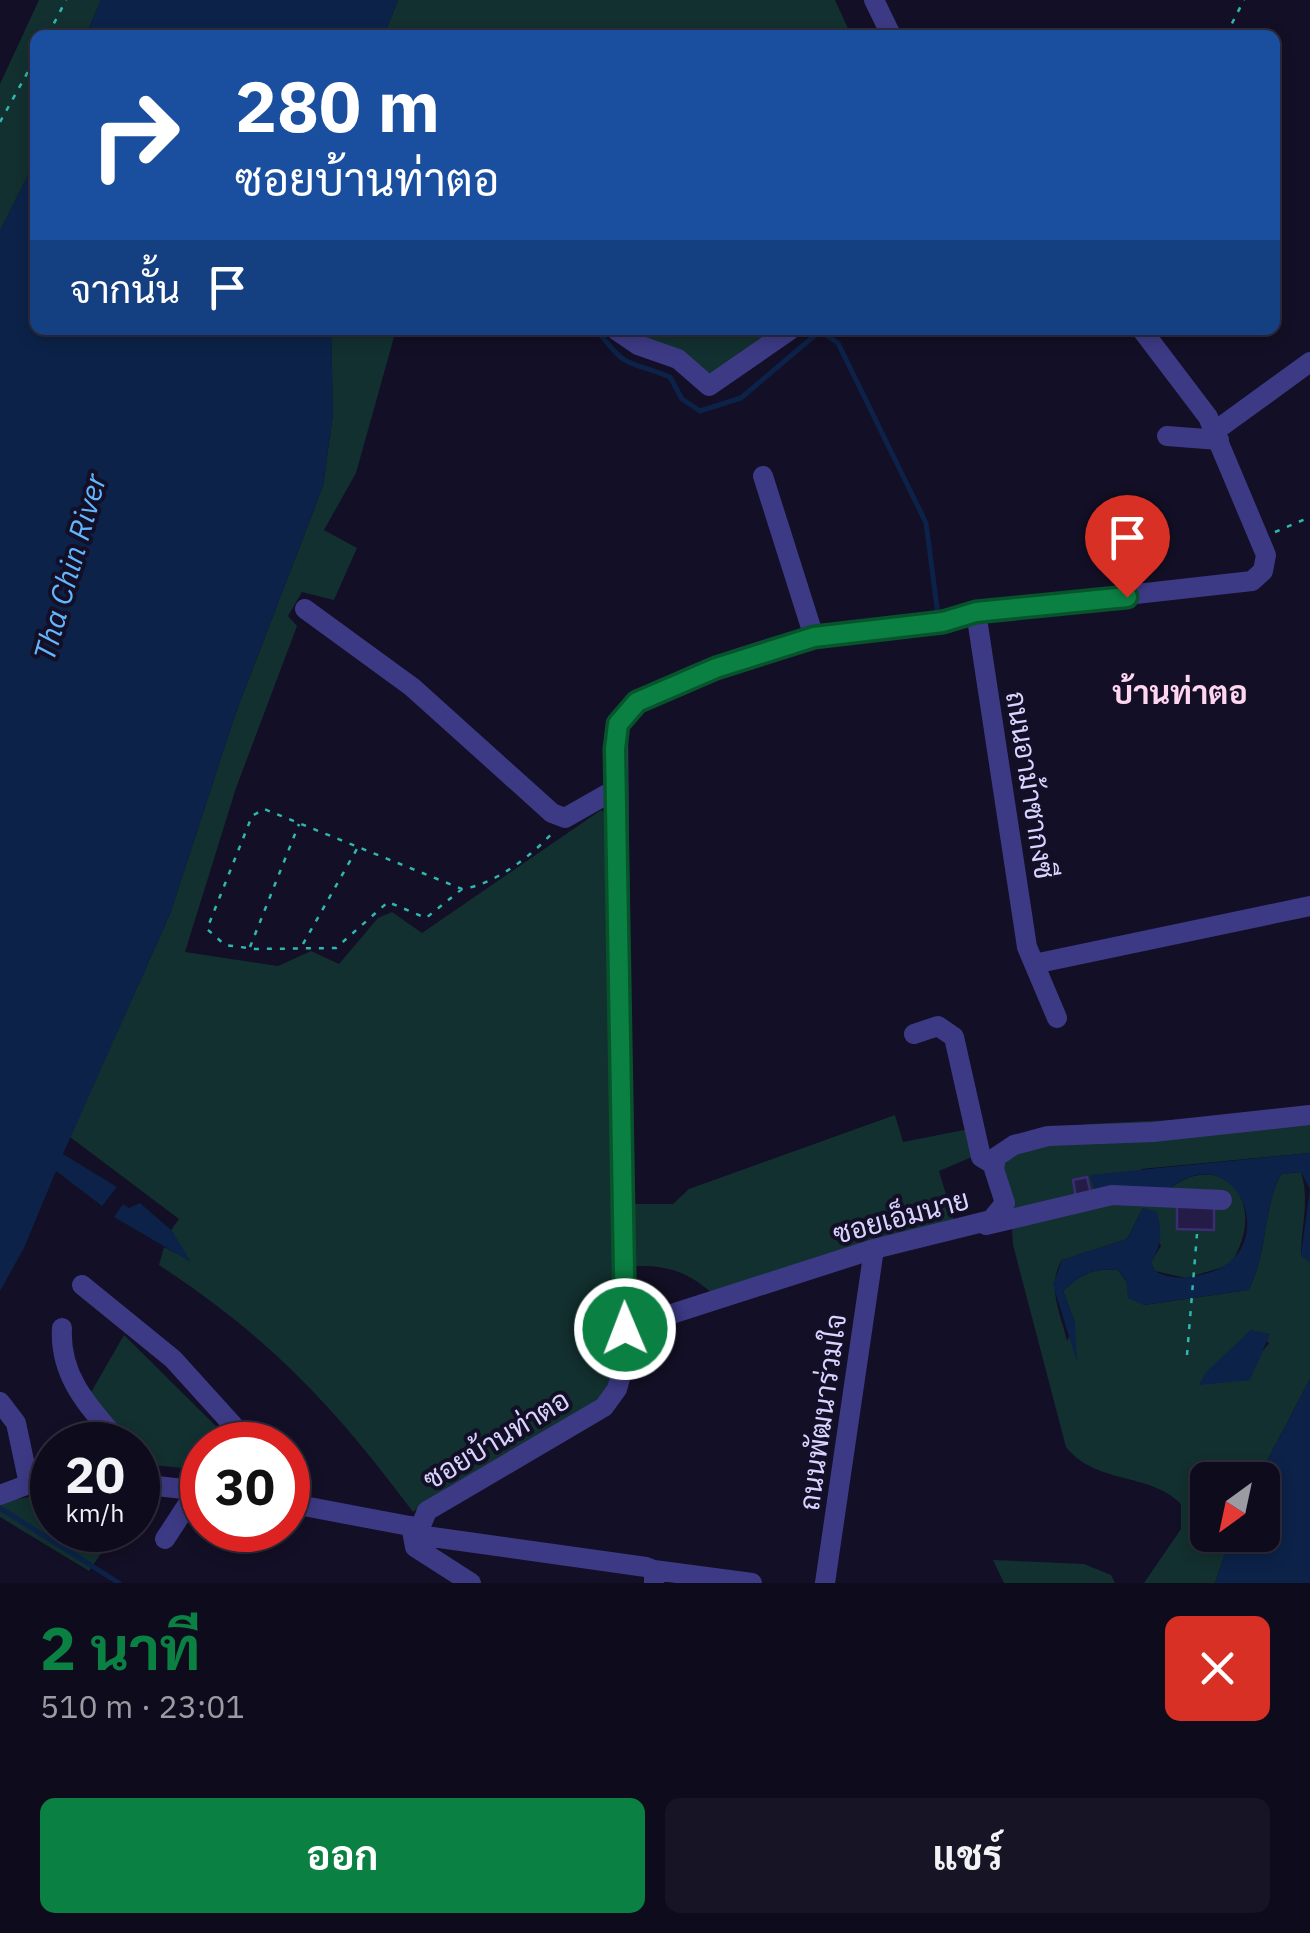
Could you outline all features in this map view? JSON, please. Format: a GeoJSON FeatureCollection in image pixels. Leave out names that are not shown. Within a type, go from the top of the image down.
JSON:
{"type":"FeatureCollection","features":[{"type":"Feature","properties":{"kind":"street"},"geometry":{"type":"LineString","coordinates":[[874,0],[889,30]]}},
{"type":"Feature","properties":{"kind":"street"},"geometry":{"type":"LineString","coordinates":[[623,335],[638,345],[678,359],[709,386],[783,335]]}},
{"type":"Feature","properties":{"kind":"street"},"geometry":{"type":"LineString","coordinates":[[1146,335],[1193,392],[1217,436],[1260,538]]}},
{"type":"Feature","properties":{"kind":"street"},"geometry":{"type":"LineString","coordinates":[[1166,436],[1217,436],[1310,362]]}},
{"type":"Feature","properties":{"kind":"street"},"geometry":{"type":"LineString","coordinates":[[763,476],[814,637]]}},
{"type":"Feature","properties":{"kind":"street","name":"ซอยบ้านท่าตอ"},"geometry":{"type":"LineString","coordinates":[[654,1576],[425,1536],[416,1527],[428,1511],[604,1407],[617,1388],[623,1368],[618,724],[627,709],[716,668],[814,637],[934,622],[976,612],[1240,586],[1263,571],[1266,555],[1260,538]]}},
{"type":"Feature","properties":{"kind":"street"},"geometry":{"type":"LineString","coordinates":[[305,609],[412,687],[552,813],[565,818],[616,789]]}},
{"type":"Feature","properties":{"kind":"street","name":"ถนนอาม้าซากงซี"},"geometry":{"type":"LineString","coordinates":[[976,612],[1028,947],[1057,1018]]}},
{"type":"Feature","properties":{"kind":"street"},"geometry":{"type":"LineString","coordinates":[[1034,964],[1310,906]]}},
{"type":"Feature","properties":{"kind":"street"},"geometry":{"type":"LineString","coordinates":[[914,1034],[938,1026],[954,1037],[982,1157],[994,1165]]}},
{"type":"Feature","properties":{"kind":"street","name":"ซอยเอ็มนาย"},"geometry":{"type":"LineString","coordinates":[[625,1329],[991,1220],[1004,1203],[994,1165],[996,1158],[1014,1145],[1048,1136],[1310,1116]]}},
{"type":"Feature","properties":{"kind":"street"},"geometry":{"type":"LineString","coordinates":[[874,1253],[1112,1196],[1222,1200]]}},
{"type":"Feature","properties":{"kind":"street","name":"ถนนพัฒนาร่วมใจ"},"geometry":{"type":"LineString","coordinates":[[825,1583],[874,1253]]}},
{"type":"Feature","properties":{"kind":"street"},"geometry":{"type":"LineString","coordinates":[[82,1285],[174,1359],[230,1422]]}},
{"type":"Feature","properties":{"kind":"street"},"geometry":{"type":"LineString","coordinates":[[62,1328],[63,1364],[72,1384],[103,1422]]}},
{"type":"Feature","properties":{"kind":"street"},"geometry":{"type":"LineString","coordinates":[[0,1402],[16,1423],[29,1484],[0,1495]]}},
{"type":"Feature","properties":{"kind":"street"},"geometry":{"type":"LineString","coordinates":[[310,1507],[416,1527],[415,1547],[471,1583]]}},
{"type":"Feature","properties":{"kind":"street"},"geometry":{"type":"LineString","coordinates":[[165,1539],[180,1518]]}},
{"type":"Feature","properties":{"kind":"street"},"geometry":{"type":"LineString","coordinates":[[654,1576],[752,1583]]}},
{"type":"Feature","properties":{"kind":"path"},"geometry":{"type":"LineString","coordinates":[[51,30],[66,0]]}},
{"type":"Feature","properties":{"kind":"path"},"geometry":{"type":"LineString","coordinates":[[1229,30],[1244,0]]}},
{"type":"Feature","properties":{"kind":"path"},"geometry":{"type":"LineString","coordinates":[[0,122],[30,68]]}},
{"type":"Feature","properties":{"kind":"path"},"geometry":{"type":"LineString","coordinates":[[1260,538],[1310,517]]}},
{"type":"Feature","properties":{"kind":"path"},"geometry":{"type":"LineString","coordinates":[[462,889],[426,918],[388,902],[336,948],[250,948],[225,944],[207,929],[252,816],[264,810],[462,889],[477,887],[540,847],[565,818]]}},
{"type":"Feature","properties":{"kind":"path"},"geometry":{"type":"LineString","coordinates":[[250,948],[299,823]]}},
{"type":"Feature","properties":{"kind":"path"},"geometry":{"type":"LineString","coordinates":[[302,946],[358,847]]}},
{"type":"Feature","properties":{"kind":"path"},"geometry":{"type":"LineString","coordinates":[[1186,1354],[1197,1234]]}},
{"type":"Feature","properties":{"kind":"green space"},"geometry":{"type":"Polygon","coordinates":[[[39,0],[101,0],[88,30],[30,30],[30,171],[0,231],[0,84],[39,0]]]}},
{"type":"Feature","properties":{"kind":"green space"},"geometry":{"type":"Polygon","coordinates":[[[398,0],[835,0],[849,30],[386,30],[398,0]]]}},
{"type":"Feature","properties":{"kind":"green space"},"geometry":{"type":"Polygon","coordinates":[[[331,335],[395,335],[356,473],[324,530],[357,548],[334,600],[302,592],[288,616],[297,626],[236,788],[185,952],[278,966],[311,951],[339,964],[378,918],[392,912],[422,933],[601,810],[610,818],[618,1376],[586,1413],[448,1487],[413,1512],[356,1439],[298,1376],[234,1319],[159,1265],[164,1247],[189,1260],[171,1230],[179,1219],[70,1137],[170,914],[235,715],[323,486],[333,414],[331,335]]]}},
{"type":"Feature","properties":{"kind":"green space"},"geometry":{"type":"Polygon","coordinates":[[[639,335],[768,335],[709,379],[696,365],[639,335]]]}},
{"type":"Feature","properties":{"kind":"green space"},"geometry":{"type":"Polygon","coordinates":[[[1310,1113],[1310,1153],[1141,1169],[1166,1192],[1185,1179],[1204,1175],[1220,1177],[1233,1186],[1242,1200],[1245,1219],[1242,1241],[1230,1265],[1186,1278],[1155,1271],[1151,1262],[1161,1246],[1143,1208],[1127,1239],[1062,1260],[1057,1270],[1056,1300],[1067,1341],[1075,1322],[1063,1291],[1095,1271],[1118,1270],[1144,1305],[1248,1290],[1281,1174],[1301,1172],[1305,1203],[1301,1255],[1310,1262],[1310,1379],[1266,1462],[1190,1462],[1190,1552],[1225,1552],[1215,1583],[1144,1583],[1181,1529],[1181,1504],[1154,1487],[1092,1467],[1066,1447],[1013,1245],[1010,1194],[989,1155],[1088,1124],[1310,1113]],[[1251,1330],[1237,1344],[1227,1381],[1250,1380],[1254,1362],[1269,1343],[1251,1330]]]}},
{"type":"Feature","properties":{"kind":"green space"},"geometry":{"type":"Polygon","coordinates":[[[895,1115],[903,1142],[969,1129],[972,1157],[939,1171],[954,1221],[713,1294],[677,1271],[635,1266],[630,1204],[673,1204],[689,1189],[895,1115]]]}},
{"type":"Feature","properties":{"kind":"green space"},"geometry":{"type":"Polygon","coordinates":[[[124,1335],[212,1422],[180,1422],[180,1468],[160,1466],[160,1422],[110,1422],[90,1394],[124,1335]]]}},
{"type":"Feature","properties":{"kind":"green space"},"geometry":{"type":"Polygon","coordinates":[[[30,1497],[30,1535],[0,1517],[0,1502],[30,1497]]]}},
{"type":"Feature","properties":{"kind":"green space"},"geometry":{"type":"Polygon","coordinates":[[[58,1552],[102,1552],[89,1571],[58,1552]]]}},
{"type":"Feature","properties":{"kind":"green space"},"geometry":{"type":"Polygon","coordinates":[[[993,1560],[1084,1564],[1111,1575],[1115,1583],[1004,1583],[993,1560]]]}},
{"type":"Feature","properties":{"kind":"water"},"geometry":{"type":"Polygon","coordinates":[[[101,0],[398,0],[386,30],[88,30],[101,0]]]}},
{"type":"Feature","properties":{"kind":"water","name":"Tha Chin River"},"geometry":{"type":"Polygon","coordinates":[[[30,171],[30,335],[331,335],[333,414],[323,486],[235,715],[170,914],[63,1154],[117,1187],[102,1206],[56,1171],[24,1248],[0,1291],[0,231],[30,171]]]}},
{"type":"Feature","properties":{"kind":"water"},"geometry":{"type":"Polygon","coordinates":[[[1310,1153],[1310,1189],[1301,1172],[1281,1174],[1248,1290],[1144,1305],[1128,1298],[1126,1280],[1118,1270],[1095,1271],[1069,1285],[1063,1291],[1075,1322],[1077,1362],[1053,1285],[1062,1260],[1127,1239],[1143,1208],[1157,1212],[1159,1219],[1159,1244],[1151,1262],[1155,1271],[1171,1277],[1200,1275],[1227,1264],[1242,1245],[1247,1224],[1243,1203],[1231,1185],[1214,1175],[1191,1176],[1166,1192],[1095,1191],[1089,1175],[1310,1153]]]}},
{"type":"Feature","properties":{"kind":"water"},"geometry":{"type":"Polygon","coordinates":[[[1310,1189],[1310,1262],[1301,1255],[1310,1189]]]}},
{"type":"Feature","properties":{"kind":"water"},"geometry":{"type":"Polygon","coordinates":[[[140,1203],[171,1230],[191,1262],[114,1217],[123,1204],[129,1208],[140,1203]]]}},
{"type":"Feature","properties":{"kind":"water"},"geometry":{"type":"Polygon","coordinates":[[[1251,1330],[1270,1334],[1250,1380],[1199,1385],[1206,1372],[1251,1330]]]}},
{"type":"Feature","properties":{"kind":"water"},"geometry":{"type":"Polygon","coordinates":[[[1310,1379],[1310,1583],[1215,1583],[1225,1552],[1280,1552],[1280,1462],[1266,1462],[1310,1379]]]}},
{"type":"Feature","properties":{"kind":"building"},"geometry":{"type":"Polygon","coordinates":[[[1087,1177],[1091,1195],[1076,1198],[1073,1180],[1087,1177]]]}},
{"type":"Feature","properties":{"kind":"building"},"geometry":{"type":"Polygon","coordinates":[[[1177,1205],[1214,1206],[1214,1230],[1177,1229],[1177,1205]]]}},
{"type":"Feature","properties":{"kind":"waterway"},"geometry":{"type":"LineString","coordinates":[[601,335],[623,359],[670,377],[682,399],[700,411],[741,398],[815,335]]}},
{"type":"Feature","properties":{"kind":"waterway"},"geometry":{"type":"LineString","coordinates":[[826,335],[838,343],[926,523],[938,615]]}},
{"type":"Feature","properties":{"kind":"waterway"},"geometry":{"type":"LineString","coordinates":[[0,1508],[119,1583]]}},
{"type":"Feature","properties":{"kind":"district","name":"บ้านท่าตอ"},"geometry":{"type":"Point","coordinates":[1180,692]}},
{"type":"Feature","properties":{"kind":"route"},"geometry":{"type":"LineString","coordinates":[[625,1329],[615,749],[618,724],[627,709],[716,668],[814,637],[943,622],[976,612],[1127,597]]}}]}
